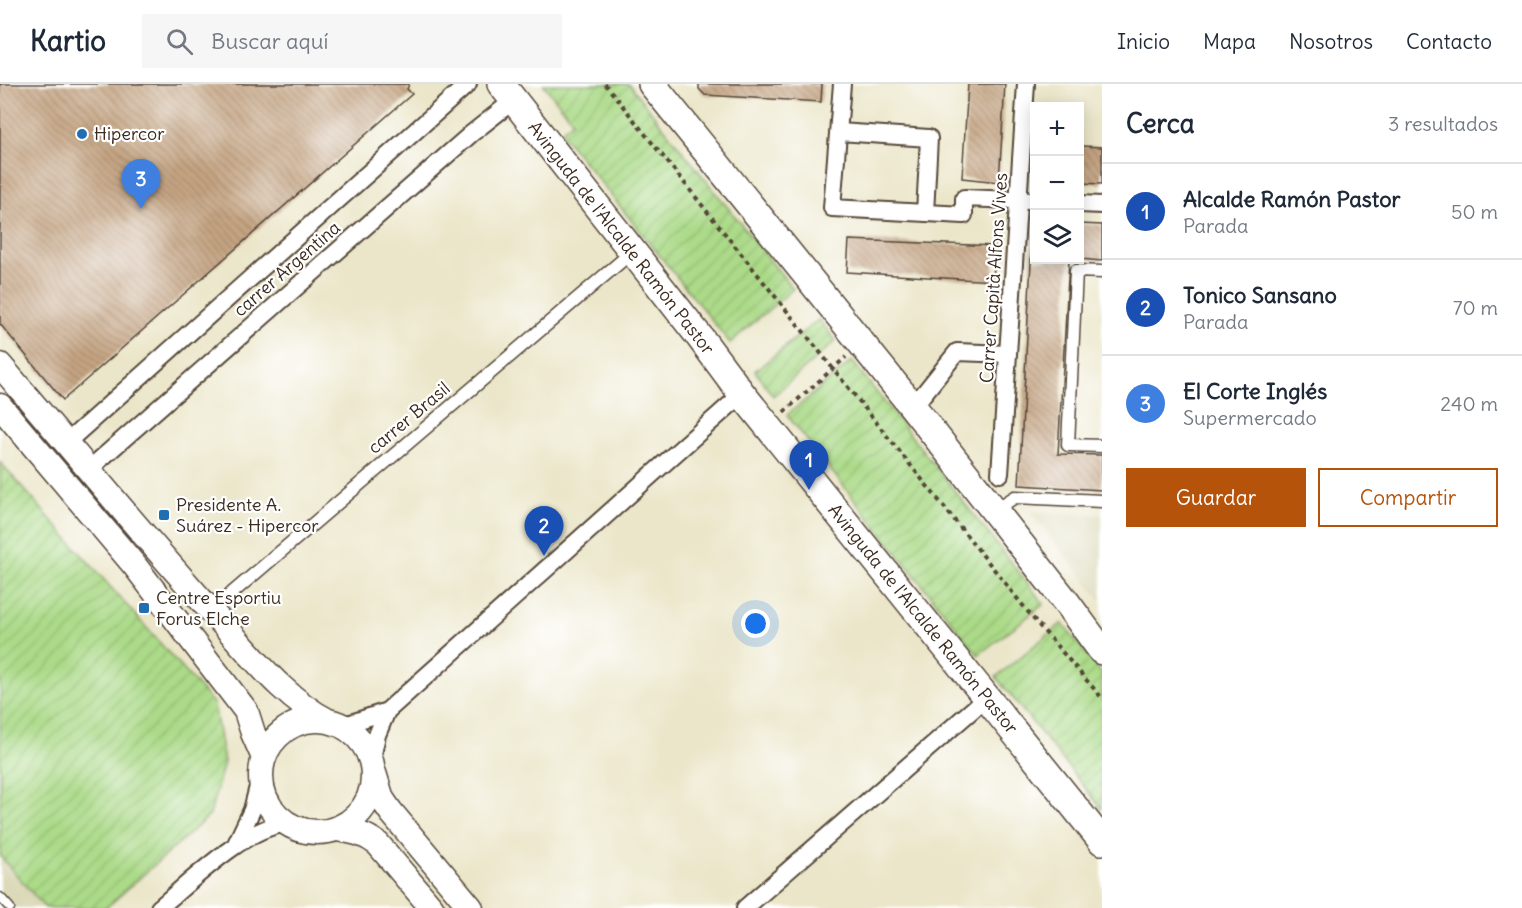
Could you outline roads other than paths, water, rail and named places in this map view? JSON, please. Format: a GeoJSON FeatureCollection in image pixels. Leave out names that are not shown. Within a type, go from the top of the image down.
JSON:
{"type":"FeatureCollection","features":[{"type":"Feature","properties":{"kind":"main road"},"geometry":{"type":"LineString","coordinates":[[652,84],[913,407],[1102,651]]}},
{"type":"Feature","properties":{"kind":"main road","name":"Avinguda de l'Alcalde Ramón Pastor"},"geometry":{"type":"LineString","coordinates":[[507,92],[742,394],[1102,841]]}},
{"type":"Feature","properties":{"kind":"main road"},"geometry":{"type":"LineString","coordinates":[[0,365],[88,470],[280,686],[309,711],[345,727],[360,739],[370,755],[382,799],[471,908]]}},
{"type":"Feature","properties":{"kind":"main road"},"geometry":{"type":"LineString","coordinates":[[0,406],[135,566],[246,711],[263,766],[262,789],[268,806],[280,820],[296,829],[315,833],[337,829],[369,837],[378,844],[432,908]]}},
{"type":"Feature","properties":{"kind":"main road"},"geometry":{"type":"LineString","coordinates":[[263,766],[276,737],[291,726],[309,721],[332,723]]}},
{"type":"Feature","properties":{"kind":"main road"},"geometry":{"type":"LineString","coordinates":[[337,829],[350,822],[363,809],[372,792],[373,768]]}},
{"type":"Feature","properties":{"kind":"street","name":"carrer Argentina"},"geometry":{"type":"LineString","coordinates":[[66,443],[468,84]]}},
{"type":"Feature","properties":{"kind":"street"},"geometry":{"type":"LineString","coordinates":[[842,84],[832,208],[964,215],[964,198],[1026,201]]}},
{"type":"Feature","properties":{"kind":"street","name":"Carrer Capità Alfons Vives"},"geometry":{"type":"LineString","coordinates":[[1000,474],[1008,354],[1026,201],[1026,84]]}},
{"type":"Feature","properties":{"kind":"street","name":"carrer Argentina"},"geometry":{"type":"LineString","coordinates":[[88,470],[471,134],[507,92]]}},
{"type":"Feature","properties":{"kind":"street"},"geometry":{"type":"LineString","coordinates":[[839,132],[929,138],[925,213]]}},
{"type":"Feature","properties":{"kind":"street"},"geometry":{"type":"LineString","coordinates":[[1084,204],[1102,205]]}},
{"type":"Feature","properties":{"kind":"street","name":"carrer Brasil"},"geometry":{"type":"LineString","coordinates":[[211,611],[632,252]]}},
{"type":"Feature","properties":{"kind":"street"},"geometry":{"type":"LineString","coordinates":[[1102,273],[1076,271],[1068,445],[1102,446]]}},
{"type":"Feature","properties":{"kind":"street"},"geometry":{"type":"LineString","coordinates":[[913,407],[957,352],[1008,354]]}},
{"type":"Feature","properties":{"kind":"street"},"geometry":{"type":"LineString","coordinates":[[332,723],[351,723],[387,711],[742,394]]}},
{"type":"Feature","properties":{"kind":"street"},"geometry":{"type":"LineString","coordinates":[[993,512],[1015,497],[1102,501]]}},
{"type":"Feature","properties":{"kind":"street"},"geometry":{"type":"LineString","coordinates":[[744,908],[986,698]]}},
{"type":"Feature","properties":{"kind":"street"},"geometry":{"type":"LineString","coordinates":[[373,768],[377,735],[387,711]]}},
{"type":"Feature","properties":{"kind":"street"},"geometry":{"type":"LineString","coordinates":[[234,847],[252,810],[263,766]]}},
{"type":"Feature","properties":{"kind":"street"},"geometry":{"type":"LineString","coordinates":[[159,908],[234,847],[269,827],[287,824]]}},
{"type":"Feature","properties":{"kind":"lane"},"geometry":{"type":"LineString","coordinates":[[0,897],[10,908]]}},
{"type":"Feature","properties":{"kind":"place","name":"Hipercor"},"geometry":{"type":"Point","coordinates":[82,134]}},
{"type":"Feature","properties":{"kind":"place","name":"El Corte Inglés"},"geometry":{"type":"Point","coordinates":[141,209]}},
{"type":"Feature","properties":{"kind":"place","name":"Alcalde Ramón Pastor"},"geometry":{"type":"Point","coordinates":[809,490]}},
{"type":"Feature","properties":{"kind":"place","name":"Presidente A. Suárez - Hipercor"},"geometry":{"type":"Point","coordinates":[164,515]}},
{"type":"Feature","properties":{"kind":"place","name":"Tonico Sansano"},"geometry":{"type":"Point","coordinates":[544,556]}},
{"type":"Feature","properties":{"kind":"place","name":"Centre Esportiu Forus Elche"},"geometry":{"type":"Point","coordinates":[144,608]}}]}
